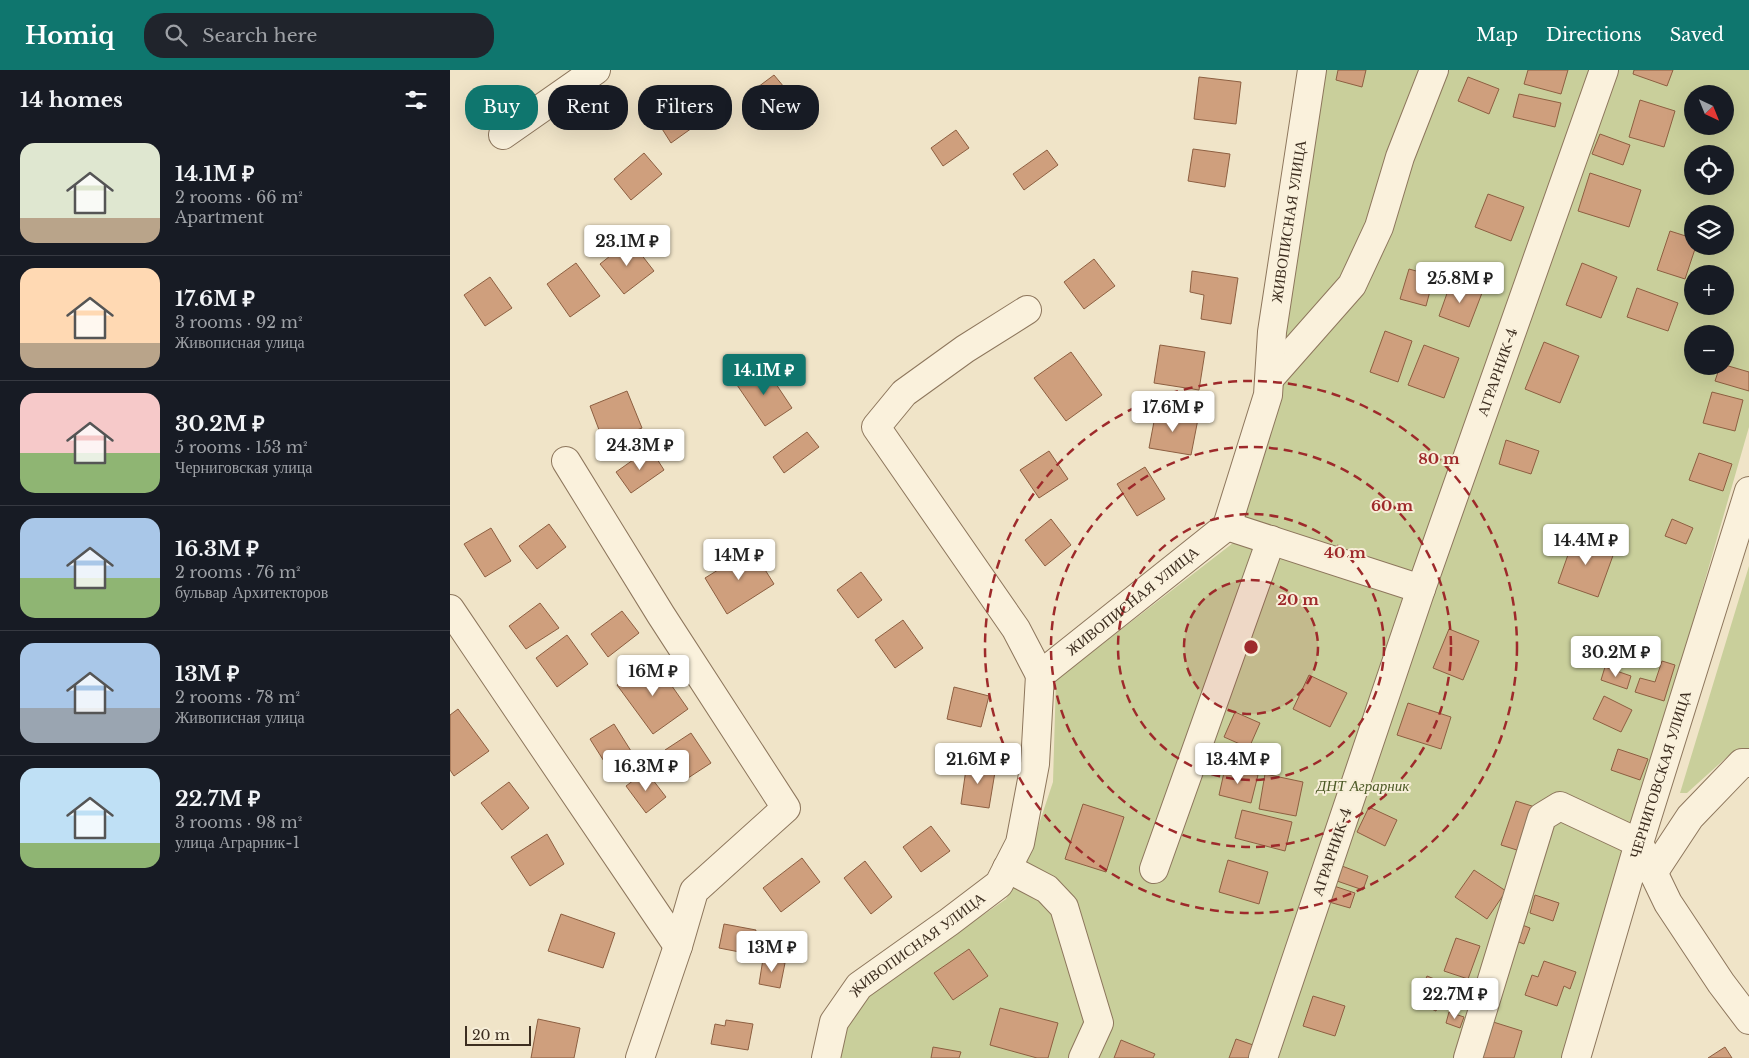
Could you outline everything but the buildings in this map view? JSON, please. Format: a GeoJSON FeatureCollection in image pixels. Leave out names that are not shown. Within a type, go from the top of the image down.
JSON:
{"type":"FeatureCollection","features":[{"type":"Feature","properties":{"kind":"street"},"geometry":{"type":"LineString","coordinates":[[503,135],[596,70]]}},
{"type":"Feature","properties":{"kind":"street","name":"ЖИВОПИСНАЯ УЛИЦА"},"geometry":{"type":"LineString","coordinates":[[826,1058],[834,1022],[859,986],[999,884],[1020,843],[1035,764],[1040,676],[1227,526],[1268,395],[1272,332],[1312,70]]}},
{"type":"Feature","properties":{"kind":"street"},"geometry":{"type":"LineString","coordinates":[[1270,378],[1352,285],[1379,227],[1400,157],[1434,70]]}},
{"type":"Feature","properties":{"kind":"street","name":"АГРАРНИК-4"},"geometry":{"type":"LineString","coordinates":[[1263,1058],[1421,589],[1604,70]]}},
{"type":"Feature","properties":{"kind":"street"},"geometry":{"type":"LineString","coordinates":[[1027,310],[966,349],[904,393],[876,427],[1016,630],[1040,676]]}},
{"type":"Feature","properties":{"kind":"street"},"geometry":{"type":"LineString","coordinates":[[566,460],[666,623],[786,808],[694,890],[678,946],[640,1058]]}},
{"type":"Feature","properties":{"kind":"street","name":"ЧЕРНИГОВСКАЯ УЛИЦА"},"geometry":{"type":"LineString","coordinates":[[1576,1058],[1639,842],[1749,491]]}},
{"type":"Feature","properties":{"kind":"street"},"geometry":{"type":"LineString","coordinates":[[1227,526],[1421,589]]}},
{"type":"Feature","properties":{"kind":"street"},"geometry":{"type":"LineString","coordinates":[[1154,869],[1271,540]]}},
{"type":"Feature","properties":{"kind":"street"},"geometry":{"type":"LineString","coordinates":[[450,609],[678,946]]}},
{"type":"Feature","properties":{"kind":"street"},"geometry":{"type":"LineString","coordinates":[[1654,873],[1690,817],[1742,763],[1749,763]]}},
{"type":"Feature","properties":{"kind":"street"},"geometry":{"type":"LineString","coordinates":[[1468,1058],[1542,817],[1560,806],[1639,842],[1668,903],[1721,983],[1749,1020]]}},
{"type":"Feature","properties":{"kind":"street"},"geometry":{"type":"LineString","coordinates":[[1007,868],[1047,889],[1064,907],[1099,1023],[1083,1058]]}},
{"type":"Feature","properties":{"kind":"green space","name":"ДНТ Аграрник"},"geometry":{"type":"Polygon","coordinates":[[[1320,70],[1749,70],[1749,427],[1566,1058],[840,1058],[846,1027],[868,995],[1006,899],[1026,863],[1053,782],[1056,680],[1233,543],[1280,364],[1320,70]]]}},
{"type":"Feature","properties":{"kind":"green space"},"geometry":{"type":"Polygon","coordinates":[[[1749,566],[1749,751],[1728,756],[1687,793],[1680,793],[1749,566]]]}}]}
